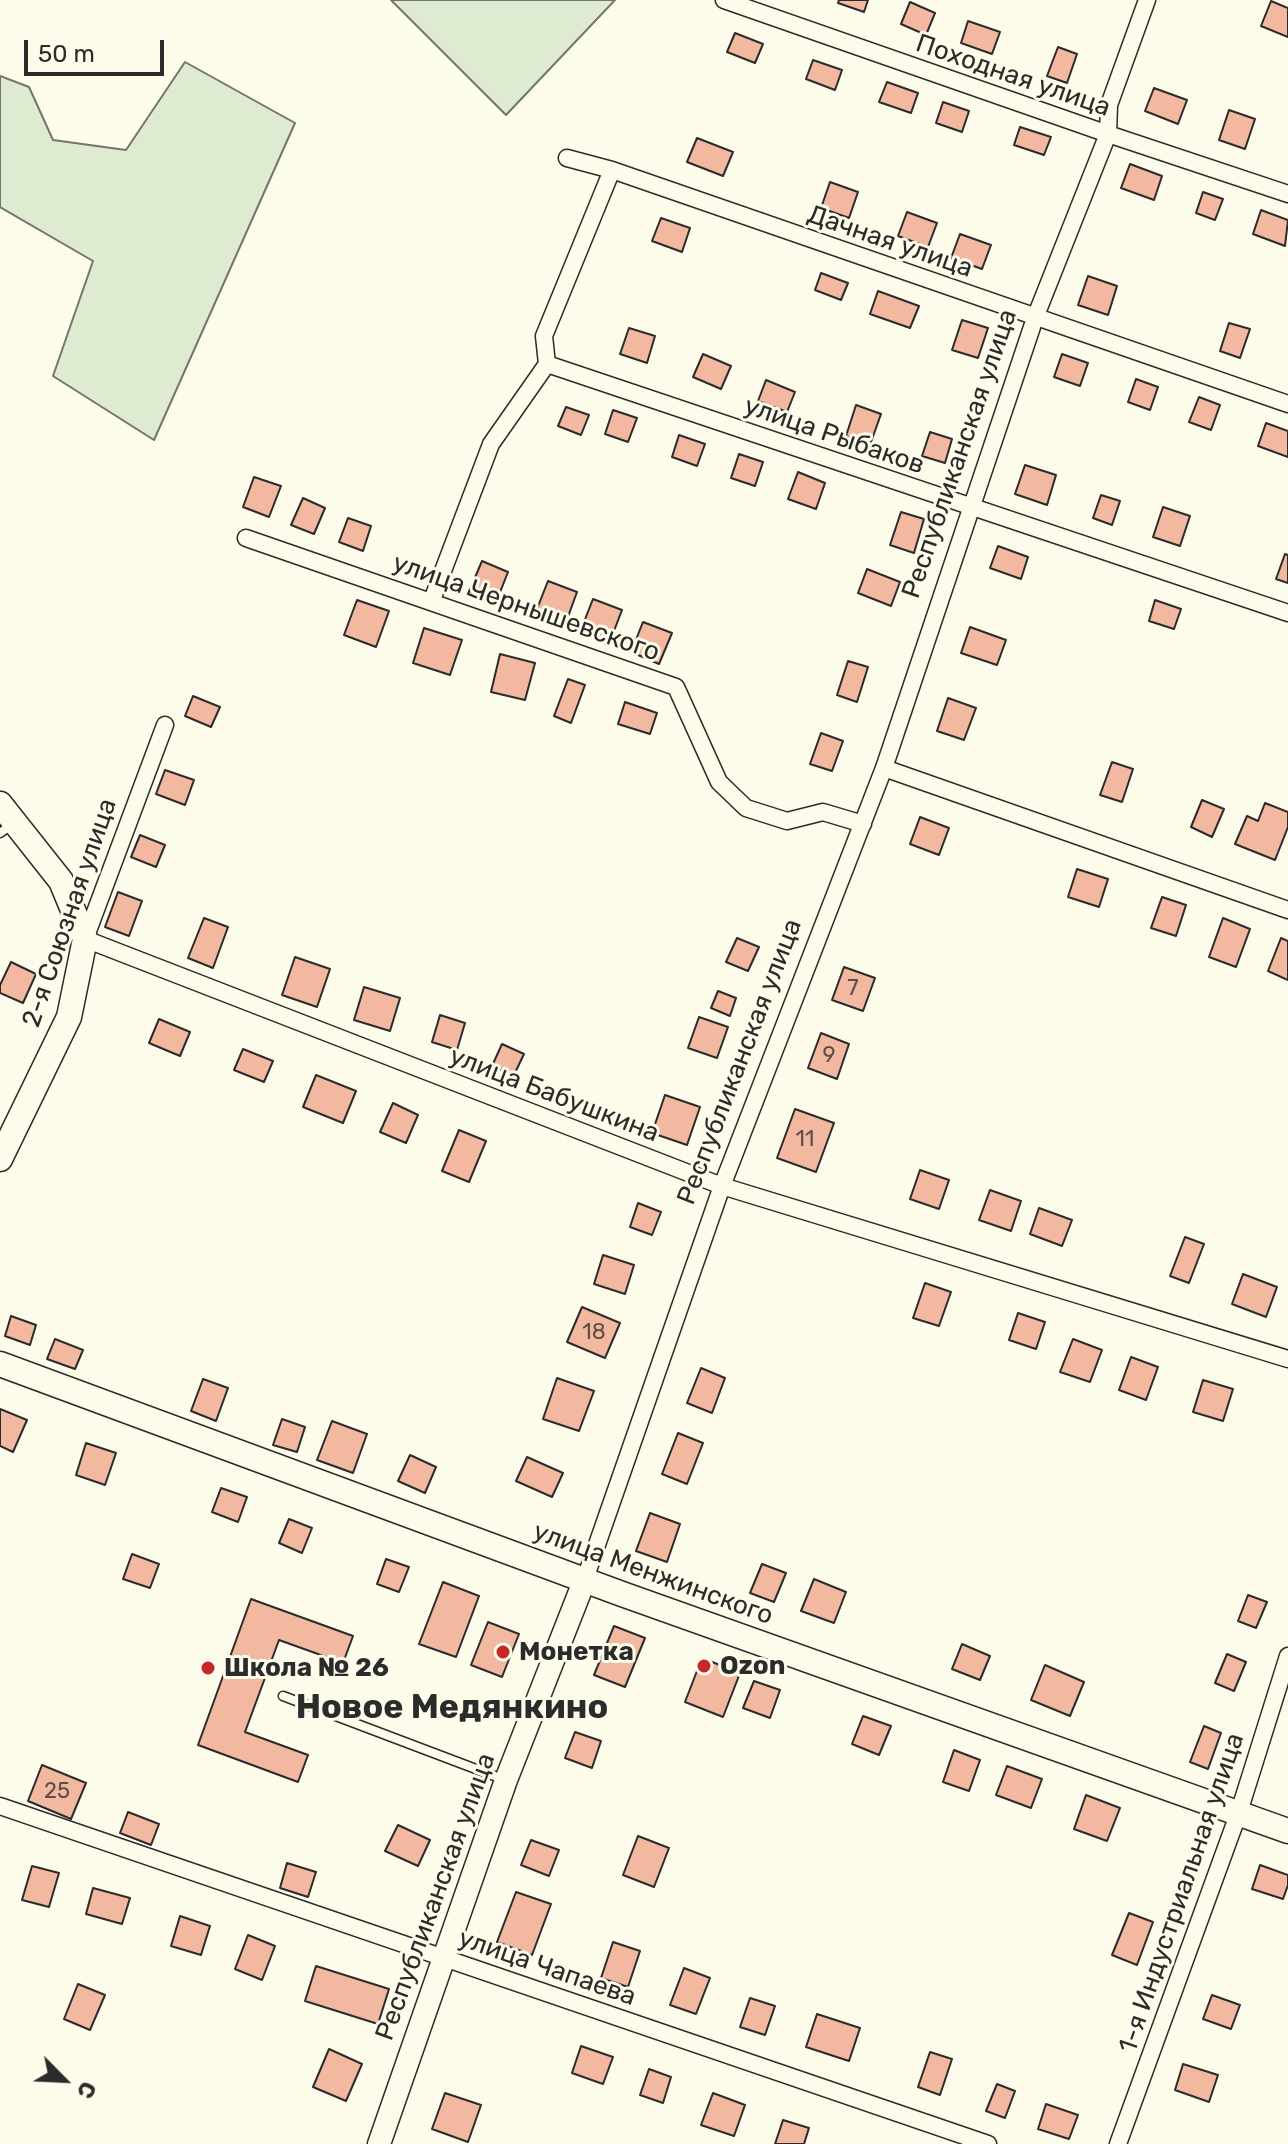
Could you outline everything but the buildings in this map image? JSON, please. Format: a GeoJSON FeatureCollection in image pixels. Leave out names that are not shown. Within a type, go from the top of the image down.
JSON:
{"type":"FeatureCollection","features":[{"type":"Feature","properties":{"kind":"main road"},"geometry":{"type":"LineString","coordinates":[[5,820],[61,881],[85,939]]}},
{"type":"Feature","properties":{"kind":"main road","name":"2-я Союзная улица"},"geometry":{"type":"LineString","coordinates":[[0,1159],[69,1017],[85,939]]}},
{"type":"Feature","properties":{"kind":"main road","name":"улица Менжинского"},"geometry":{"type":"LineString","coordinates":[[0,1364],[585,1579],[1288,1831]]}},
{"type":"Feature","properties":{"kind":"street","name":"Походная улица"},"geometry":{"type":"LineString","coordinates":[[724,0],[1288,194]]}},
{"type":"Feature","properties":{"kind":"street","name":"Республиканская улица"},"geometry":{"type":"LineString","coordinates":[[379,2144],[506,1780],[585,1579],[722,1186],[884,768],[1035,318],[1108,134],[1109,105],[1147,0]]}},
{"type":"Feature","properties":{"kind":"street","name":"Дачная улица"},"geometry":{"type":"LineString","coordinates":[[567,158],[612,170],[1288,404]]}},
{"type":"Feature","properties":{"kind":"street"},"geometry":{"type":"LineString","coordinates":[[432,600],[491,444],[547,364],[544,336],[612,170]]}},
{"type":"Feature","properties":{"kind":"street","name":"улица Рыбаков"},"geometry":{"type":"LineString","coordinates":[[547,364],[1288,613]]}},
{"type":"Feature","properties":{"kind":"street","name":"улица Чернышевского"},"geometry":{"type":"LineString","coordinates":[[246,538],[676,687],[719,782],[746,808],[787,821],[823,812],[863,824]]}},
{"type":"Feature","properties":{"kind":"street","name":"2-я Союзная улица"},"geometry":{"type":"LineString","coordinates":[[85,939],[165,725]]}},
{"type":"Feature","properties":{"kind":"street"},"geometry":{"type":"LineString","coordinates":[[884,768],[1288,910]]}},
{"type":"Feature","properties":{"kind":"street","name":"улица Бабушкина"},"geometry":{"type":"LineString","coordinates":[[85,939],[722,1186],[1288,1359]]}},
{"type":"Feature","properties":{"kind":"street","name":"1-я Индустриальная улица"},"geometry":{"type":"LineString","coordinates":[[1118,2144],[1239,1812],[1288,1656]]}},
{"type":"Feature","properties":{"kind":"street","name":"улица Чапаева"},"geometry":{"type":"LineString","coordinates":[[0,1806],[988,2144]]}},
{"type":"Feature","properties":{"kind":"lane"},"geometry":{"type":"LineString","coordinates":[[283,1696],[506,1780]]}},
{"type":"Feature","properties":{"kind":"green space"},"geometry":{"type":"Polygon","coordinates":[[[391,0],[615,0],[506,115],[391,0]]]}},
{"type":"Feature","properties":{"kind":"green space"},"geometry":{"type":"Polygon","coordinates":[[[185,62],[295,123],[154,440],[53,376],[93,261],[0,207],[0,76],[29,87],[53,140],[126,150],[185,62]]]}},
{"type":"Feature","properties":{"kind":"place","name":"Монетка"},"geometry":{"type":"Point","coordinates":[503,1652]}},
{"type":"Feature","properties":{"kind":"place","name":"Ozon"},"geometry":{"type":"Point","coordinates":[704,1666]}},
{"type":"Feature","properties":{"kind":"place","name":"Школа № 26"},"geometry":{"type":"Point","coordinates":[208,1668]}},
{"type":"Feature","properties":{"kind":"district","name":"Новое Медянкино"},"geometry":{"type":"Point","coordinates":[452,1708]}}]}
